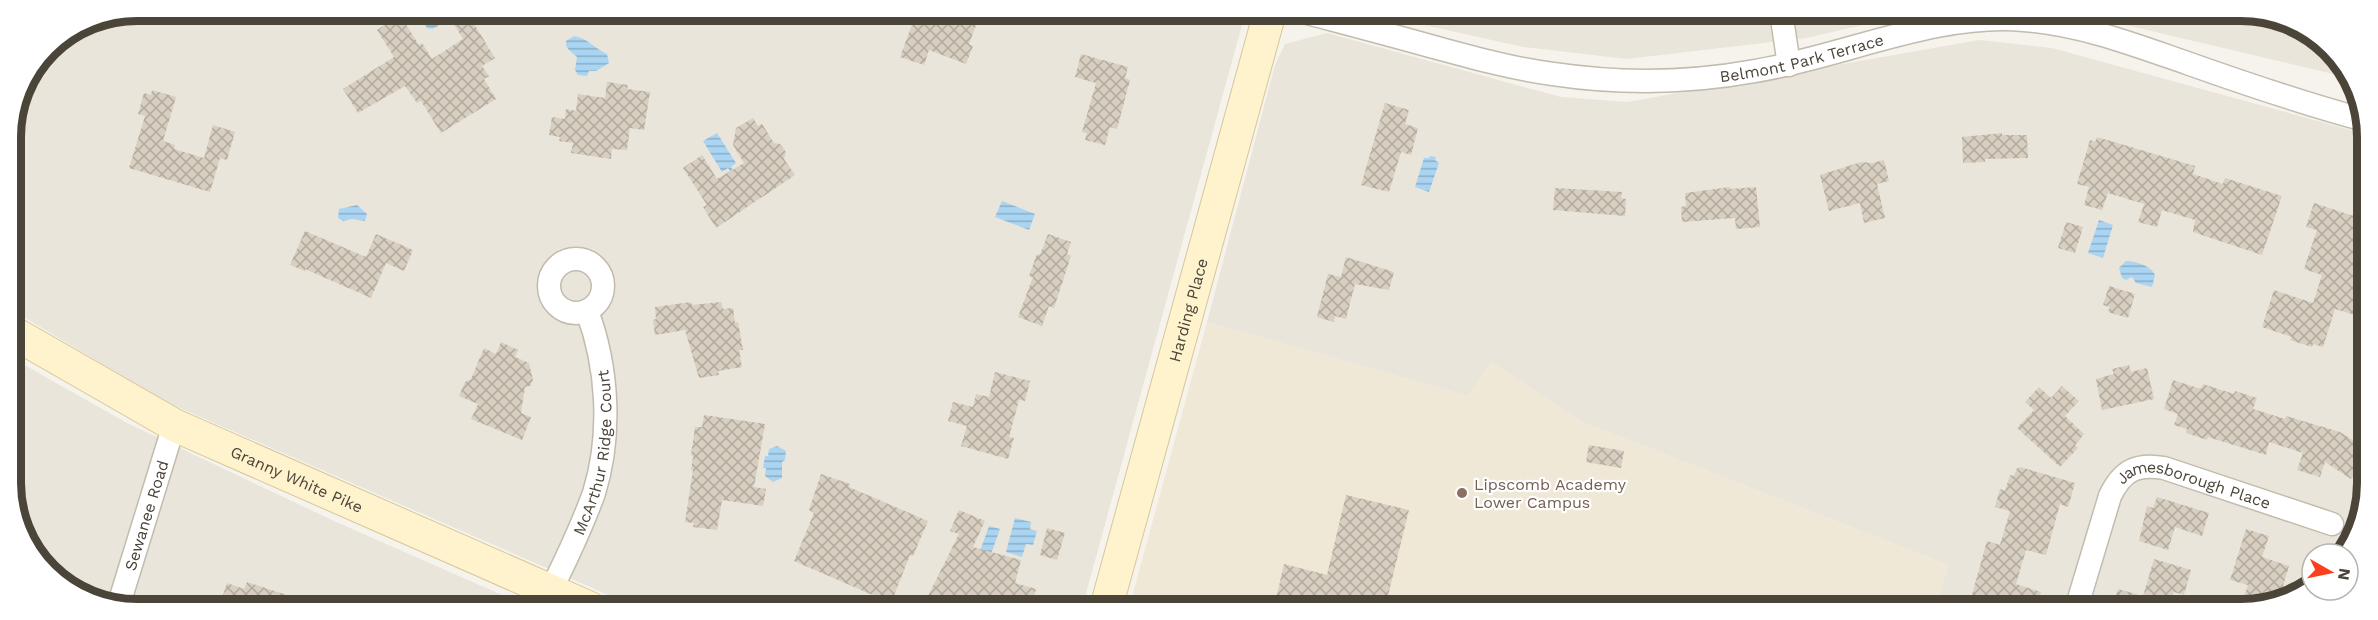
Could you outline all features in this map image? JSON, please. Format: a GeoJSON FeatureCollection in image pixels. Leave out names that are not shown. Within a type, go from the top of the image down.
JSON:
{"type":"FeatureCollection","features":[{"type":"Feature","properties":{"kind":"main road","name":"Harding Place"},"geometry":{"type":"LineString","coordinates":[[1108,599],[1268,21]]}},
{"type":"Feature","properties":{"kind":"main road","name":"Granny White Pike"},"geometry":{"type":"LineString","coordinates":[[21,337],[174,425],[570,599]]}},
{"type":"Feature","properties":{"kind":"street","name":"Belmont Park Terrace"},"geometry":{"type":"LineString","coordinates":[[1338,21],[1505,66],[1556,75],[1628,82],[1730,75],[1789,65],[1939,26],[1976,21]]}},
{"type":"Feature","properties":{"kind":"street"},"geometry":{"type":"LineString","coordinates":[[1782,21],[1789,65]]}},
{"type":"Feature","properties":{"kind":"street","name":"Belmont Park Terrace"},"geometry":{"type":"LineString","coordinates":[[2030,21],[2083,30],[2292,99],[2355,117]]}},
{"type":"Feature","properties":{"kind":"street","name":"McArthur Ridge Court"},"geometry":{"type":"LineString","coordinates":[[551,590],[574,542],[594,491],[603,448],[605,412],[603,378],[596,335],[587,310]]}},
{"type":"Feature","properties":{"kind":"street","name":"Sewanee Road"},"geometry":{"type":"LineString","coordinates":[[121,598],[174,425]]}},
{"type":"Feature","properties":{"kind":"street","name":"Jamesborough Place"},"geometry":{"type":"LineString","coordinates":[[2079,599],[2110,496],[2116,484],[2124,476],[2141,466],[2163,468],[2332,524]]}},
{"type":"Feature","properties":{"kind":"shaded area"},"geometry":{"type":"Polygon","coordinates":[[[137,21],[1243,21],[1084,599],[617,599],[164,401],[21,315],[21,129],[23,114],[36,79],[50,60],[79,36],[99,27],[137,21]]]}},
{"type":"Feature","properties":{"kind":"shaded area"},"geometry":{"type":"Polygon","coordinates":[[[1406,21],[1880,21],[1806,38],[1627,59],[1523,47],[1406,21]]]}},
{"type":"Feature","properties":{"kind":"shaded area"},"geometry":{"type":"Polygon","coordinates":[[[2109,21],[2264,23],[2286,30],[2312,45],[2340,76],[2109,21]]]}},
{"type":"Feature","properties":{"kind":"shaded area"},"geometry":{"type":"Polygon","coordinates":[[[1327,33],[1561,97],[1627,102],[1979,40],[2052,48],[2357,132],[2357,483],[2355,506],[2348,528],[2341,542],[2300,542],[2300,583],[2264,597],[2249,599],[1939,599],[1948,565],[1582,422],[1491,362],[1468,396],[1207,322],[1275,65],[1285,44],[1327,33]]]}},
{"type":"Feature","properties":{"kind":"shaded area","name":"Lipscomb Academy Lower Campus"},"geometry":{"type":"Polygon","coordinates":[[[1207,322],[1468,396],[1491,362],[1582,422],[1948,565],[1939,599],[1131,599],[1207,322]]]}},
{"type":"Feature","properties":{"kind":"shaded area"},"geometry":{"type":"Polygon","coordinates":[[[21,363],[127,423],[334,521],[511,599],[129,599],[99,593],[85,587],[66,575],[45,554],[27,521],[21,483],[21,363]]]}},
{"type":"Feature","properties":{"kind":"water"},"geometry":{"type":"Polygon","coordinates":[[[423,21],[439,21],[438,26],[432,29],[427,28],[423,21]]]}},
{"type":"Feature","properties":{"kind":"water"},"geometry":{"type":"Polygon","coordinates":[[[574,36],[607,54],[609,63],[596,71],[589,71],[587,76],[578,75],[575,70],[577,57],[566,44],[566,41],[574,36]]]}},
{"type":"Feature","properties":{"kind":"water"},"geometry":{"type":"Polygon","coordinates":[[[717,133],[736,163],[731,167],[733,171],[731,173],[728,168],[722,172],[703,141],[717,133]]]}},
{"type":"Feature","properties":{"kind":"water"},"geometry":{"type":"Polygon","coordinates":[[[1436,157],[1435,160],[1439,163],[1429,192],[1415,187],[1424,158],[1436,157]]]}},
{"type":"Feature","properties":{"kind":"water"},"geometry":{"type":"Polygon","coordinates":[[[1002,201],[1035,214],[1029,230],[995,217],[1002,201]]]}},
{"type":"Feature","properties":{"kind":"water"},"geometry":{"type":"Polygon","coordinates":[[[357,205],[367,214],[365,221],[352,219],[343,221],[338,218],[339,209],[357,205]]]}},
{"type":"Feature","properties":{"kind":"water"},"geometry":{"type":"Polygon","coordinates":[[[2099,220],[2113,225],[2103,258],[2088,253],[2099,220]]]}},
{"type":"Feature","properties":{"kind":"water"},"geometry":{"type":"Polygon","coordinates":[[[2126,261],[2143,265],[2153,272],[2155,275],[2152,287],[2136,283],[2132,277],[2126,280],[2122,278],[2119,268],[2126,261]]]}},
{"type":"Feature","properties":{"kind":"water"},"geometry":{"type":"Polygon","coordinates":[[[777,446],[786,451],[785,460],[782,462],[782,478],[773,482],[765,476],[766,468],[763,468],[769,449],[777,446]]]}},
{"type":"Feature","properties":{"kind":"water"},"geometry":{"type":"Polygon","coordinates":[[[1015,518],[1031,522],[1030,529],[1037,531],[1033,545],[1026,544],[1022,557],[1006,552],[1015,518]]]}},
{"type":"Feature","properties":{"kind":"water"},"geometry":{"type":"Polygon","coordinates":[[[989,526],[1000,529],[991,554],[980,551],[989,526]]]}},
{"type":"Feature","properties":{"kind":"building"},"geometry":{"type":"Polygon","coordinates":[[[391,21],[404,21],[419,45],[422,43],[432,59],[463,39],[452,21],[472,21],[495,58],[482,66],[489,76],[484,79],[496,99],[441,133],[421,101],[417,103],[405,86],[358,113],[343,89],[394,57],[377,30],[391,21]]]}},
{"type":"Feature","properties":{"kind":"building"},"geometry":{"type":"Polygon","coordinates":[[[913,21],[978,21],[969,44],[973,46],[966,64],[929,50],[924,65],[900,57],[913,21]]]}},
{"type":"Feature","properties":{"kind":"building"},"geometry":{"type":"Polygon","coordinates":[[[1081,54],[1128,67],[1125,78],[1130,80],[1117,129],[1110,127],[1105,145],[1085,140],[1087,133],[1082,132],[1096,83],[1075,77],[1081,54]]]}},
{"type":"Feature","properties":{"kind":"building"},"geometry":{"type":"Polygon","coordinates":[[[607,82],[628,85],[627,89],[650,92],[644,130],[630,128],[627,150],[612,149],[611,159],[571,153],[573,143],[559,141],[560,137],[549,135],[552,117],[565,119],[566,109],[576,111],[578,94],[605,98],[607,82]]]}},
{"type":"Feature","properties":{"kind":"building"},"geometry":{"type":"Polygon","coordinates":[[[152,90],[176,97],[163,141],[175,145],[174,149],[204,158],[213,125],[235,132],[227,160],[220,158],[210,192],[129,168],[145,116],[138,114],[144,93],[151,95],[152,90]]]}},
{"type":"Feature","properties":{"kind":"building"},"geometry":{"type":"Polygon","coordinates":[[[1385,103],[1409,110],[1405,124],[1418,128],[1411,155],[1401,152],[1389,192],[1361,185],[1385,103]]]}},
{"type":"Feature","properties":{"kind":"building"},"geometry":{"type":"Polygon","coordinates":[[[753,118],[758,126],[762,124],[774,143],[780,144],[786,152],[784,159],[795,175],[716,228],[703,207],[707,205],[683,168],[702,155],[717,179],[744,163],[733,145],[736,128],[753,118]]]}},
{"type":"Feature","properties":{"kind":"building"},"geometry":{"type":"Polygon","coordinates":[[[2002,133],[2002,135],[2027,135],[2028,158],[1985,159],[1985,162],[1963,163],[1962,137],[2002,133]]]}},
{"type":"Feature","properties":{"kind":"building"},"geometry":{"type":"Polygon","coordinates":[[[2097,137],[2195,166],[2193,174],[2223,184],[2225,178],[2282,196],[2262,255],[2193,232],[2195,220],[2162,210],[2157,227],[2138,222],[2144,204],[2108,193],[2102,210],[2084,205],[2089,187],[2077,184],[2090,140],[2095,142],[2097,137]]]}},
{"type":"Feature","properties":{"kind":"building"},"geometry":{"type":"Polygon","coordinates":[[[1884,160],[1889,181],[1877,184],[1885,218],[1864,223],[1860,203],[1829,211],[1820,175],[1861,162],[1872,163],[1884,160]]]}},
{"type":"Feature","properties":{"kind":"building"},"geometry":{"type":"Polygon","coordinates":[[[1730,187],[1730,189],[1756,187],[1760,227],[1736,229],[1735,218],[1682,222],[1681,207],[1686,206],[1685,193],[1730,187]]]}},
{"type":"Feature","properties":{"kind":"building"},"geometry":{"type":"Polygon","coordinates":[[[1555,188],[1622,192],[1621,198],[1626,199],[1625,216],[1553,210],[1555,188]]]}},
{"type":"Feature","properties":{"kind":"building"},"geometry":{"type":"Polygon","coordinates":[[[2314,203],[2357,217],[2357,316],[2335,309],[2323,347],[2313,344],[2312,347],[2290,340],[2292,337],[2262,327],[2274,290],[2313,303],[2322,275],[2304,269],[2317,230],[2306,227],[2314,203]]]}},
{"type":"Feature","properties":{"kind":"building"},"geometry":{"type":"Polygon","coordinates":[[[2066,222],[2083,227],[2075,253],[2058,248],[2066,222]]]}},
{"type":"Feature","properties":{"kind":"building"},"geometry":{"type":"Polygon","coordinates":[[[305,231],[366,257],[376,234],[413,250],[404,271],[386,263],[371,298],[305,269],[305,271],[290,265],[305,231]]]}},
{"type":"Feature","properties":{"kind":"building"},"geometry":{"type":"Polygon","coordinates":[[[1048,234],[1071,242],[1067,254],[1071,256],[1054,308],[1049,306],[1042,326],[1018,317],[1033,277],[1029,276],[1048,234]]]}},
{"type":"Feature","properties":{"kind":"building"},"geometry":{"type":"Polygon","coordinates":[[[1346,257],[1394,272],[1389,290],[1355,284],[1346,319],[1335,316],[1334,322],[1317,317],[1328,274],[1341,277],[1346,257]]]}},
{"type":"Feature","properties":{"kind":"building"},"geometry":{"type":"Polygon","coordinates":[[[2109,286],[2135,294],[2128,318],[2108,312],[2110,307],[2103,305],[2109,286]]]}},
{"type":"Feature","properties":{"kind":"building"},"geometry":{"type":"Polygon","coordinates":[[[691,302],[692,305],[721,302],[723,309],[733,308],[743,350],[739,350],[742,367],[718,371],[719,375],[699,378],[685,330],[655,335],[653,320],[656,319],[655,307],[691,302]]]}},
{"type":"Feature","properties":{"kind":"building"},"geometry":{"type":"Polygon","coordinates":[[[501,342],[518,350],[515,357],[529,363],[533,380],[530,386],[525,387],[521,413],[531,417],[522,440],[471,419],[478,404],[459,396],[465,382],[471,379],[484,348],[496,354],[501,342]]]}},
{"type":"Feature","properties":{"kind":"building"},"geometry":{"type":"Polygon","coordinates":[[[2129,365],[2131,372],[2147,368],[2154,399],[2102,410],[2096,379],[2114,374],[2112,369],[2129,365]]]}},
{"type":"Feature","properties":{"kind":"building"},"geometry":{"type":"Polygon","coordinates":[[[995,372],[1030,381],[1025,401],[1019,400],[1009,437],[1014,438],[1008,459],[961,446],[967,426],[948,421],[953,402],[973,407],[976,394],[989,397],[995,372]]]}},
{"type":"Feature","properties":{"kind":"building"},"geometry":{"type":"Polygon","coordinates":[[[2173,380],[2201,389],[2203,384],[2234,394],[2235,391],[2257,398],[2253,409],[2340,432],[2357,443],[2357,478],[2354,476],[2351,479],[2325,462],[2320,477],[2297,470],[2303,453],[2269,442],[2266,455],[2208,437],[2207,440],[2186,433],[2187,429],[2174,425],[2178,414],[2164,409],[2173,380]]]}},
{"type":"Feature","properties":{"kind":"building"},"geometry":{"type":"Polygon","coordinates":[[[2062,386],[2079,401],[2065,416],[2084,434],[2075,445],[2078,448],[2060,467],[2017,428],[2034,410],[2025,402],[2039,387],[2051,398],[2062,386]]]}},
{"type":"Feature","properties":{"kind":"building"},"geometry":{"type":"Polygon","coordinates":[[[704,415],[765,424],[754,487],[766,489],[763,506],[722,500],[717,530],[693,527],[694,523],[685,522],[693,470],[691,470],[693,457],[691,455],[695,427],[702,427],[704,415]]]}},
{"type":"Feature","properties":{"kind":"building"},"geometry":{"type":"Polygon","coordinates":[[[1589,445],[1624,451],[1621,468],[1586,462],[1589,445]]]}},
{"type":"Feature","properties":{"kind":"building"},"geometry":{"type":"Polygon","coordinates":[[[2017,468],[2075,483],[2068,507],[2060,504],[2046,555],[2026,550],[2016,584],[2041,592],[2039,599],[1971,599],[1987,541],[2000,545],[2010,511],[1995,507],[2000,489],[2005,491],[2010,475],[2014,476],[2017,468]]]}},
{"type":"Feature","properties":{"kind":"building"},"geometry":{"type":"Polygon","coordinates":[[[821,474],[850,484],[849,487],[928,521],[913,556],[910,555],[893,599],[882,599],[794,561],[814,513],[809,510],[821,474]]]}},
{"type":"Feature","properties":{"kind":"building"},"geometry":{"type":"Polygon","coordinates":[[[1346,495],[1409,510],[1387,599],[1276,599],[1284,564],[1327,575],[1346,495]]]}},
{"type":"Feature","properties":{"kind":"building"},"geometry":{"type":"Polygon","coordinates":[[[2157,497],[2209,513],[2202,536],[2175,527],[2168,550],[2139,541],[2147,506],[2153,508],[2157,497]]]}},
{"type":"Feature","properties":{"kind":"building"},"geometry":{"type":"Polygon","coordinates":[[[959,510],[985,521],[973,547],[1021,560],[1015,583],[1036,589],[1033,599],[926,599],[959,534],[950,531],[959,510]]]}},
{"type":"Feature","properties":{"kind":"building"},"geometry":{"type":"Polygon","coordinates":[[[1047,528],[1065,533],[1057,560],[1040,555],[1047,528]]]}},
{"type":"Feature","properties":{"kind":"building"},"geometry":{"type":"Polygon","coordinates":[[[2246,529],[2269,536],[2262,557],[2289,566],[2281,592],[2275,594],[2265,591],[2263,597],[2243,599],[2248,585],[2230,580],[2246,529]]]}},
{"type":"Feature","properties":{"kind":"building"},"geometry":{"type":"Polygon","coordinates":[[[2154,559],[2191,570],[2184,595],[2174,592],[2172,599],[2115,599],[2118,589],[2143,596],[2154,559]]]}},
{"type":"Feature","properties":{"kind":"building"},"geometry":{"type":"Polygon","coordinates":[[[247,582],[299,599],[222,599],[227,583],[244,589],[247,582]]]}},
{"type":"Feature","properties":{"kind":"place","name":"Lipscomb Academy Lower Campus"},"geometry":{"type":"Point","coordinates":[1462,493]}}]}
